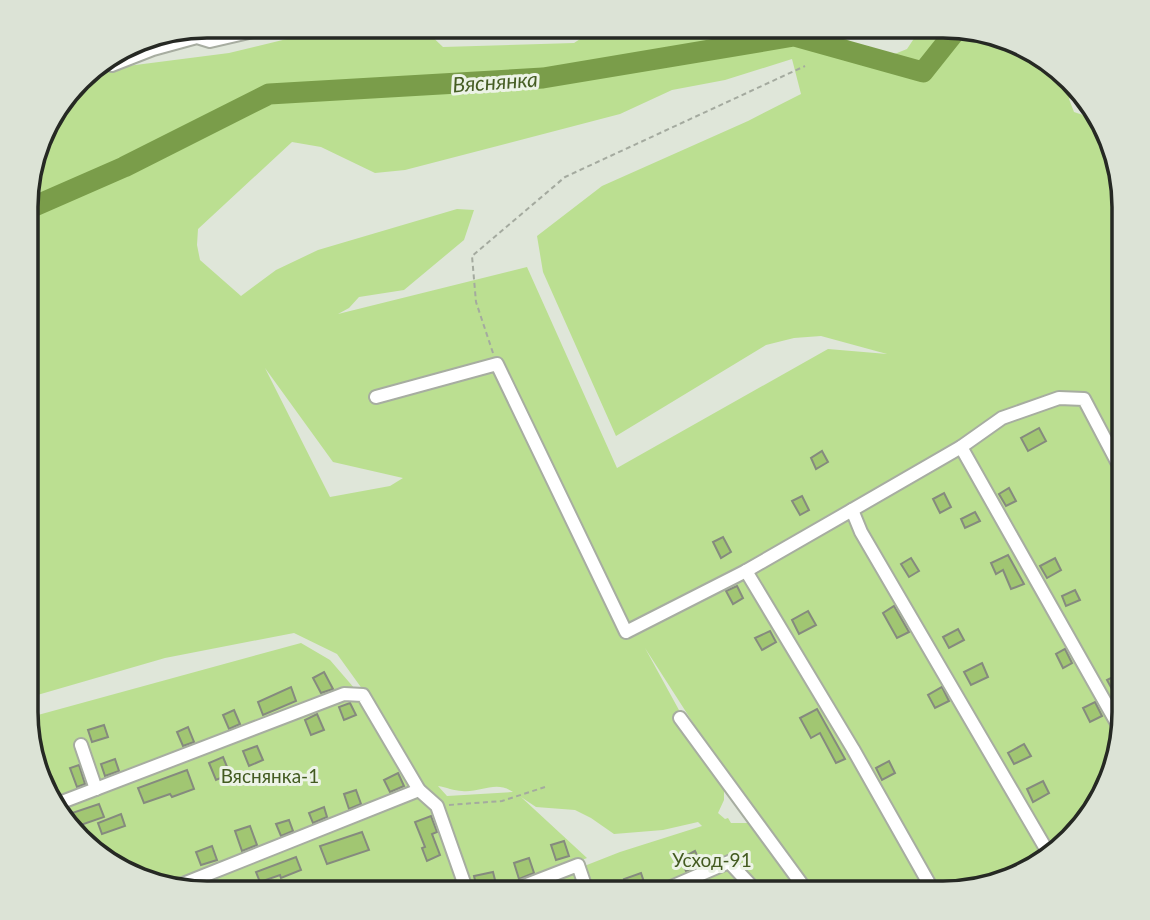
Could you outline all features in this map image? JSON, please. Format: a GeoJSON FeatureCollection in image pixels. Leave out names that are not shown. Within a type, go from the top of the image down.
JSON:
{"type":"FeatureCollection","features":[{"type":"Feature","properties":{"kind":"street"},"geometry":{"type":"LineString","coordinates":[[126,60],[183,41]]}},
{"type":"Feature","properties":{"kind":"street"},"geometry":{"type":"LineString","coordinates":[[376,397],[496,364],[626,632],[746,570],[852,510],[961,447],[1002,418],[1059,398],[1084,399],[1112,451]]}},
{"type":"Feature","properties":{"kind":"street"},"geometry":{"type":"LineString","coordinates":[[961,447],[1111,713]]}},
{"type":"Feature","properties":{"kind":"street"},"geometry":{"type":"LineString","coordinates":[[852,510],[861,532],[1045,848]]}},
{"type":"Feature","properties":{"kind":"street"},"geometry":{"type":"LineString","coordinates":[[746,570],[853,749],[927,881]]}},
{"type":"Feature","properties":{"kind":"street"},"geometry":{"type":"LineString","coordinates":[[64,801],[344,694],[363,695],[419,790],[437,806],[463,881]]}},
{"type":"Feature","properties":{"kind":"street"},"geometry":{"type":"LineString","coordinates":[[680,718],[799,881]]}},
{"type":"Feature","properties":{"kind":"street"},"geometry":{"type":"LineString","coordinates":[[81,745],[96,789]]}},
{"type":"Feature","properties":{"kind":"street"},"geometry":{"type":"LineString","coordinates":[[192,880],[419,790]]}},
{"type":"Feature","properties":{"kind":"street"},"geometry":{"type":"LineString","coordinates":[[685,881],[729,863],[747,881]]}},
{"type":"Feature","properties":{"kind":"street"},"geometry":{"type":"LineString","coordinates":[[537,881],[578,865],[584,881]]}},
{"type":"Feature","properties":{"kind":"path"},"geometry":{"type":"LineString","coordinates":[[496,364],[476,302],[472,256],[565,177],[805,66]]}},
{"type":"Feature","properties":{"kind":"path"},"geometry":{"type":"LineString","coordinates":[[437,806],[502,801],[545,787]]}},
{"type":"Feature","properties":{"kind":"green space"},"geometry":{"type":"Polygon","coordinates":[[[287,39],[435,39],[443,47],[574,43],[580,39],[846,39],[878,56],[892,55],[907,49],[914,39],[954,39],[987,44],[1007,51],[1046,73],[1070,97],[1074,112],[1084,115],[1094,133],[1103,153],[1112,207],[1111,724],[1099,777],[1083,807],[1070,824],[1046,847],[1027,859],[987,876],[943,881],[795,881],[645,648],[714,774],[724,785],[724,800],[718,813],[725,819],[728,818],[731,823],[748,823],[790,881],[546,881],[620,852],[702,826],[698,822],[663,830],[614,834],[575,810],[536,807],[521,797],[587,858],[528,881],[196,881],[163,876],[143,869],[113,853],[96,840],[73,816],[51,777],[44,757],[39,715],[301,643],[330,660],[399,740],[337,654],[294,633],[165,658],[39,695],[40,185],[47,153],[67,113],[96,80],[112,68],[229,53],[287,39]],[[792,59],[725,80],[672,90],[620,114],[405,170],[375,173],[321,147],[292,142],[198,229],[200,260],[241,296],[276,270],[318,250],[457,209],[474,210],[464,240],[404,290],[359,297],[349,308],[338,314],[527,267],[617,468],[828,349],[887,354],[821,336],[794,338],[766,345],[616,436],[543,272],[537,236],[602,186],[748,121],[801,94],[792,59]],[[265,368],[330,497],[390,486],[403,478],[333,462],[265,368]],[[438,786],[447,796],[513,792],[500,787],[469,791],[438,786]]]}},
{"type":"Feature","properties":{"kind":"building"},"geometry":{"type":"Polygon","coordinates":[[[1039,428],[1046,441],[1028,451],[1021,438],[1039,428]]]}},
{"type":"Feature","properties":{"kind":"building"},"geometry":{"type":"Polygon","coordinates":[[[822,451],[828,462],[816,469],[811,458],[822,451]]]}},
{"type":"Feature","properties":{"kind":"building"},"geometry":{"type":"Polygon","coordinates":[[[1009,488],[1016,501],[1006,506],[999,494],[1009,488]]]}},
{"type":"Feature","properties":{"kind":"building"},"geometry":{"type":"Polygon","coordinates":[[[944,493],[951,507],[940,513],[933,499],[944,493]]]}},
{"type":"Feature","properties":{"kind":"building"},"geometry":{"type":"Polygon","coordinates":[[[802,496],[809,510],[800,515],[792,501],[802,496]]]}},
{"type":"Feature","properties":{"kind":"building"},"geometry":{"type":"Polygon","coordinates":[[[975,512],[980,521],[965,528],[961,519],[975,512]]]}},
{"type":"Feature","properties":{"kind":"building"},"geometry":{"type":"Polygon","coordinates":[[[723,537],[731,552],[721,558],[713,542],[723,537]]]}},
{"type":"Feature","properties":{"kind":"building"},"geometry":{"type":"Polygon","coordinates":[[[1008,555],[1024,584],[1011,589],[1003,570],[996,574],[991,563],[1008,555]]]}},
{"type":"Feature","properties":{"kind":"building"},"geometry":{"type":"Polygon","coordinates":[[[911,558],[919,571],[909,577],[901,564],[911,558]]]}},
{"type":"Feature","properties":{"kind":"building"},"geometry":{"type":"Polygon","coordinates":[[[1055,558],[1061,570],[1047,578],[1040,566],[1055,558]]]}},
{"type":"Feature","properties":{"kind":"building"},"geometry":{"type":"Polygon","coordinates":[[[737,586],[743,598],[733,604],[726,591],[737,586]]]}},
{"type":"Feature","properties":{"kind":"building"},"geometry":{"type":"Polygon","coordinates":[[[1075,590],[1080,600],[1066,606],[1062,596],[1075,590]]]}},
{"type":"Feature","properties":{"kind":"building"},"geometry":{"type":"Polygon","coordinates":[[[894,606],[909,632],[897,638],[883,613],[894,606]]]}},
{"type":"Feature","properties":{"kind":"building"},"geometry":{"type":"Polygon","coordinates":[[[808,611],[816,625],[799,634],[792,620],[808,611]]]}},
{"type":"Feature","properties":{"kind":"building"},"geometry":{"type":"Polygon","coordinates":[[[958,629],[964,640],[949,648],[943,637],[958,629]]]}},
{"type":"Feature","properties":{"kind":"building"},"geometry":{"type":"Polygon","coordinates":[[[770,631],[776,642],[762,650],[755,638],[770,631]]]}},
{"type":"Feature","properties":{"kind":"building"},"geometry":{"type":"Polygon","coordinates":[[[1065,649],[1072,663],[1063,668],[1056,654],[1065,649]]]}},
{"type":"Feature","properties":{"kind":"building"},"geometry":{"type":"Polygon","coordinates":[[[982,663],[988,677],[971,685],[964,672],[982,663]]]}},
{"type":"Feature","properties":{"kind":"building"},"geometry":{"type":"Polygon","coordinates":[[[324,672],[333,689],[321,693],[313,678],[324,672]]]}},
{"type":"Feature","properties":{"kind":"building"},"geometry":{"type":"Polygon","coordinates":[[[291,687],[296,701],[263,715],[258,702],[291,687]]]}},
{"type":"Feature","properties":{"kind":"building"},"geometry":{"type":"Polygon","coordinates":[[[942,687],[949,701],[935,708],[928,695],[942,687]]]}},
{"type":"Feature","properties":{"kind":"building"},"geometry":{"type":"Polygon","coordinates":[[[1095,702],[1102,716],[1090,722],[1083,708],[1095,702]]]}},
{"type":"Feature","properties":{"kind":"building"},"geometry":{"type":"Polygon","coordinates":[[[350,703],[356,715],[344,720],[339,707],[350,703]]]}},
{"type":"Feature","properties":{"kind":"building"},"geometry":{"type":"Polygon","coordinates":[[[817,709],[845,759],[836,763],[820,733],[811,738],[800,718],[817,709]]]}},
{"type":"Feature","properties":{"kind":"building"},"geometry":{"type":"Polygon","coordinates":[[[234,710],[240,724],[229,729],[223,715],[234,710]]]}},
{"type":"Feature","properties":{"kind":"building"},"geometry":{"type":"Polygon","coordinates":[[[317,714],[324,730],[311,735],[305,720],[317,714]]]}},
{"type":"Feature","properties":{"kind":"building"},"geometry":{"type":"Polygon","coordinates":[[[104,725],[108,737],[92,742],[88,730],[104,725]]]}},
{"type":"Feature","properties":{"kind":"building"},"geometry":{"type":"Polygon","coordinates":[[[188,727],[194,742],[183,746],[177,732],[188,727]]]}},
{"type":"Feature","properties":{"kind":"building"},"geometry":{"type":"Polygon","coordinates":[[[1024,744],[1031,756],[1014,764],[1008,753],[1024,744]]]}},
{"type":"Feature","properties":{"kind":"building"},"geometry":{"type":"Polygon","coordinates":[[[257,746],[263,760],[249,766],[243,751],[257,746]]]}},
{"type":"Feature","properties":{"kind":"building"},"geometry":{"type":"Polygon","coordinates":[[[223,757],[230,774],[216,780],[209,763],[223,757]]]}},
{"type":"Feature","properties":{"kind":"building"},"geometry":{"type":"Polygon","coordinates":[[[115,759],[119,771],[105,776],[101,764],[115,759]]]}},
{"type":"Feature","properties":{"kind":"building"},"geometry":{"type":"Polygon","coordinates":[[[889,761],[895,773],[882,780],[876,768],[889,761]]]}},
{"type":"Feature","properties":{"kind":"building"},"geometry":{"type":"Polygon","coordinates":[[[79,765],[85,784],[77,787],[70,768],[79,765]]]}},
{"type":"Feature","properties":{"kind":"building"},"geometry":{"type":"Polygon","coordinates":[[[187,770],[194,789],[144,803],[138,788],[187,770]]]}},
{"type":"Feature","properties":{"kind":"building"},"geometry":{"type":"Polygon","coordinates":[[[398,773],[404,786],[390,792],[384,780],[398,773]]]}},
{"type":"Feature","properties":{"kind":"building"},"geometry":{"type":"Polygon","coordinates":[[[1043,781],[1049,793],[1033,802],[1027,789],[1043,781]]]}},
{"type":"Feature","properties":{"kind":"building"},"geometry":{"type":"Polygon","coordinates":[[[356,790],[361,804],[349,809],[344,794],[356,790]]]}},
{"type":"Feature","properties":{"kind":"building"},"geometry":{"type":"Polygon","coordinates":[[[99,804],[104,817],[81,825],[71,813],[99,804]]]}},
{"type":"Feature","properties":{"kind":"building"},"geometry":{"type":"Polygon","coordinates":[[[324,807],[327,817],[313,823],[309,813],[324,807]]]}},
{"type":"Feature","properties":{"kind":"building"},"geometry":{"type":"Polygon","coordinates":[[[121,814],[125,826],[102,834],[98,823],[121,814]]]}},
{"type":"Feature","properties":{"kind":"building"},"geometry":{"type":"Polygon","coordinates":[[[431,816],[437,832],[432,834],[440,855],[427,861],[422,848],[425,847],[415,822],[431,816]]]}},
{"type":"Feature","properties":{"kind":"building"},"geometry":{"type":"Polygon","coordinates":[[[289,820],[293,831],[281,836],[276,824],[289,820]]]}},
{"type":"Feature","properties":{"kind":"building"},"geometry":{"type":"Polygon","coordinates":[[[250,826],[257,845],[242,851],[235,831],[250,826]]]}},
{"type":"Feature","properties":{"kind":"building"},"geometry":{"type":"Polygon","coordinates":[[[362,832],[369,850],[327,864],[320,846],[362,832]]]}},
{"type":"Feature","properties":{"kind":"building"},"geometry":{"type":"Polygon","coordinates":[[[564,841],[569,856],[556,860],[551,845],[564,841]]]}},
{"type":"Feature","properties":{"kind":"building"},"geometry":{"type":"Polygon","coordinates":[[[212,846],[217,860],[201,865],[196,852],[212,846]]]}},
{"type":"Feature","properties":{"kind":"building"},"geometry":{"type":"Polygon","coordinates":[[[695,851],[701,864],[686,871],[680,859],[695,851]]]}},
{"type":"Feature","properties":{"kind":"building"},"geometry":{"type":"Polygon","coordinates":[[[296,857],[301,870],[281,878],[280,875],[263,881],[260,881],[256,872],[296,857]]]}},
{"type":"Feature","properties":{"kind":"building"},"geometry":{"type":"Polygon","coordinates":[[[529,858],[534,873],[519,879],[514,863],[529,858]]]}},
{"type":"Feature","properties":{"kind":"building"},"geometry":{"type":"Polygon","coordinates":[[[493,872],[495,881],[475,881],[474,876],[493,872]]]}},
{"type":"Feature","properties":{"kind":"building"},"geometry":{"type":"Polygon","coordinates":[[[641,873],[644,881],[625,881],[641,873]]]}},
{"type":"Feature","properties":{"kind":"waterway","name":"Вяснянка"},"geometry":{"type":"LineString","coordinates":[[38,205],[124,167],[269,94],[543,78],[776,39]]}},
{"type":"Feature","properties":{"kind":"waterway","name":"Вяснянка"},"geometry":{"type":"LineString","coordinates":[[805,39],[923,72],[949,39]]}},
{"type":"Feature","properties":{"kind":"park label","name":"Вяснянка-1"},"geometry":{"type":"Point","coordinates":[270,775]}},
{"type":"Feature","properties":{"kind":"park label","name":"Усход-91"},"geometry":{"type":"Point","coordinates":[712,859]}}]}
